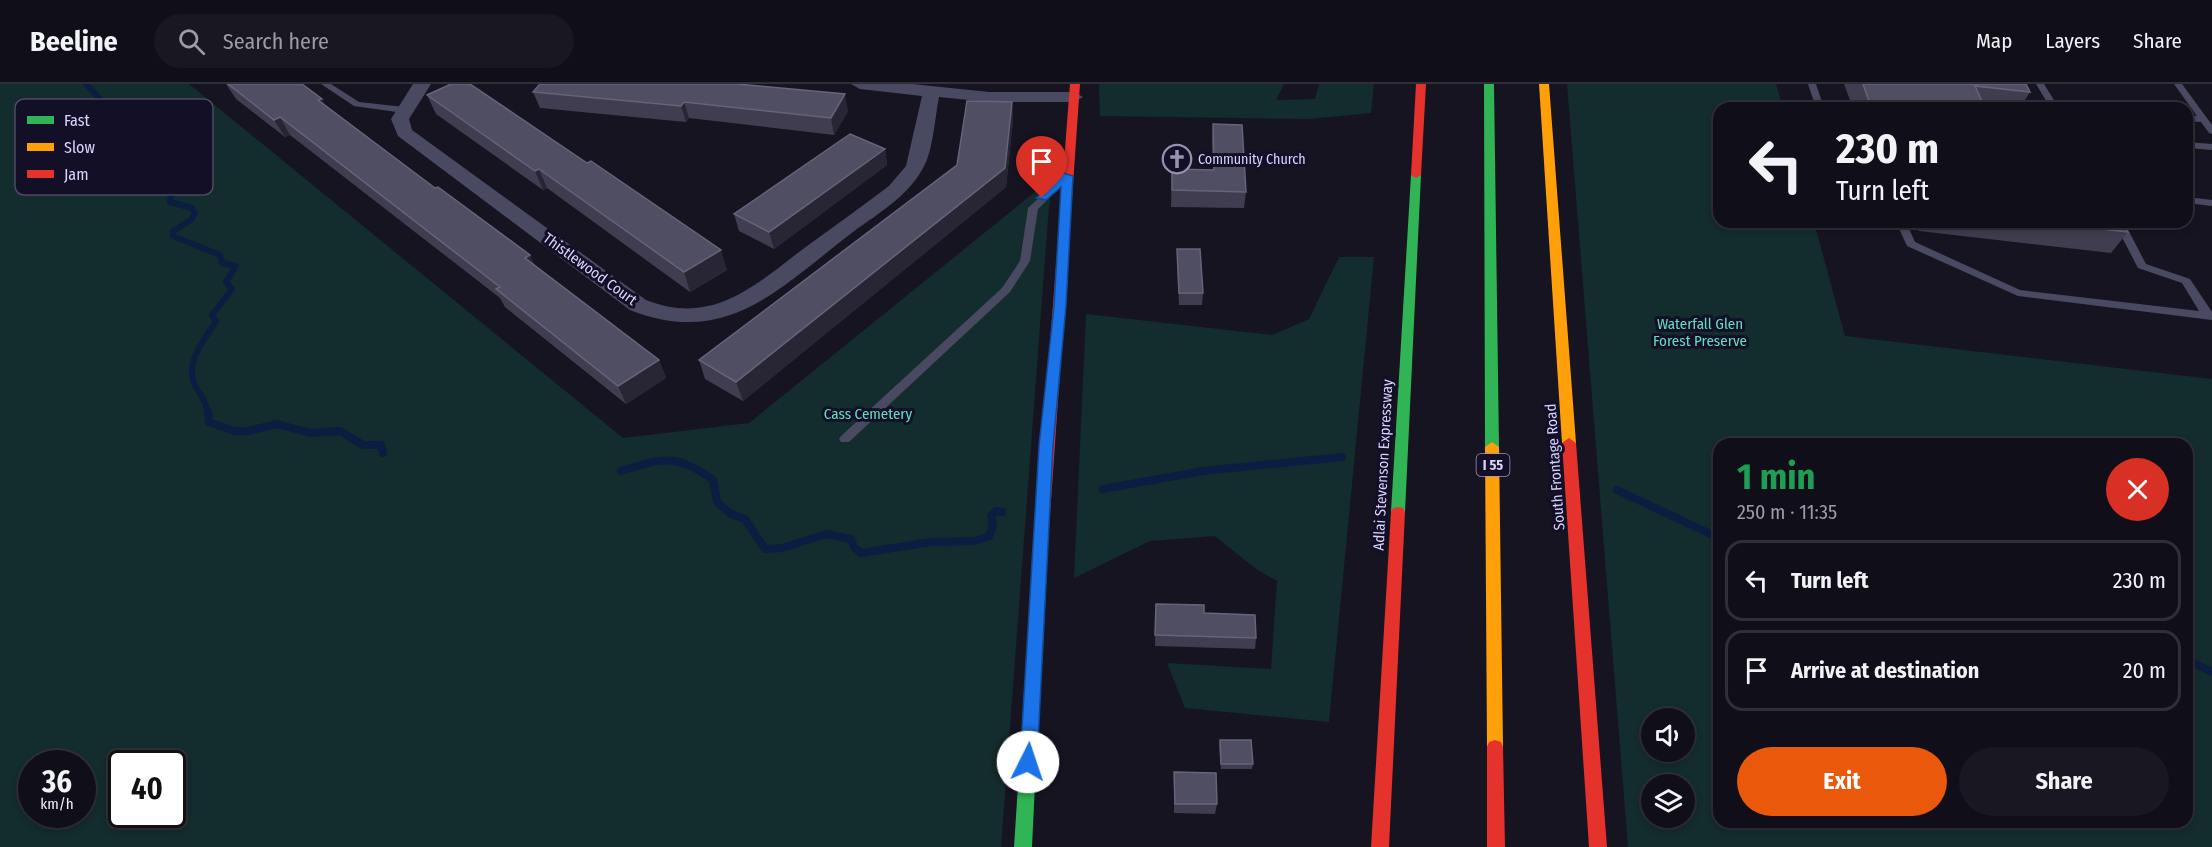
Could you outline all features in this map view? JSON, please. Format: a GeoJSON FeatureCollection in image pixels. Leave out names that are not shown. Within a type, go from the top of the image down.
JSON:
{"type":"FeatureCollection","features":[{"type":"Feature","properties":{"kind":"main road","name":"Adlai Stevenson Expressway"},"geometry":{"type":"LineString","coordinates":[[1380,847],[1421,84]]}},
{"type":"Feature","properties":{"kind":"main road","name":"I 55"},"geometry":{"type":"LineString","coordinates":[[1489,84],[1496,847]]}},
{"type":"Feature","properties":{"kind":"main road","name":"South Frontage Road"},"geometry":{"type":"LineString","coordinates":[[1544,84],[1599,847]]}},
{"type":"Feature","properties":{"kind":"main road"},"geometry":{"type":"LineString","coordinates":[[1023,847],[1046,446],[1060,306],[1074,91]]}},
{"type":"Feature","properties":{"kind":"street"},"geometry":{"type":"LineString","coordinates":[[404,110],[422,84]]}},
{"type":"Feature","properties":{"kind":"street"},"geometry":{"type":"LineString","coordinates":[[860,84],[989,97],[1074,91]]}},
{"type":"Feature","properties":{"kind":"street","name":"Thistlewood Court"},"geometry":{"type":"LineString","coordinates":[[404,110],[400,119],[404,132],[638,305],[656,313],[678,317],[728,311],[751,299],[896,190],[915,167],[932,91]]}},
{"type":"Feature","properties":{"kind":"lane"},"geometry":{"type":"LineString","coordinates":[[325,84],[357,104],[404,110]]}},
{"type":"Feature","properties":{"kind":"lane"},"geometry":{"type":"LineString","coordinates":[[1812,84],[1818,102]]}},
{"type":"Feature","properties":{"kind":"lane"},"geometry":{"type":"LineString","coordinates":[[2040,84],[2051,102]]}},
{"type":"Feature","properties":{"kind":"lane"},"geometry":{"type":"LineString","coordinates":[[2178,84],[2191,102]]}},
{"type":"Feature","properties":{"kind":"lane"},"geometry":{"type":"LineString","coordinates":[[2193,105],[2212,131]]}},
{"type":"Feature","properties":{"kind":"lane"},"geometry":{"type":"LineString","coordinates":[[2193,119],[2204,120]]}},
{"type":"Feature","properties":{"kind":"lane"},"geometry":{"type":"LineString","coordinates":[[2193,145],[2212,147]]}},
{"type":"Feature","properties":{"kind":"lane"},"geometry":{"type":"LineString","coordinates":[[845,439],[1006,290],[1025,261],[1033,208],[1067,176]]}},
{"type":"Feature","properties":{"kind":"lane"},"geometry":{"type":"LineString","coordinates":[[2193,201],[2212,203]]}},
{"type":"Feature","properties":{"kind":"lane"},"geometry":{"type":"LineString","coordinates":[[1904,228],[1911,243],[2018,293],[2210,316]]}},
{"type":"Feature","properties":{"kind":"lane"},"geometry":{"type":"LineString","coordinates":[[2122,228],[2142,266],[2186,281],[2210,316]]}},
{"type":"Feature","properties":{"kind":"green space","name":"Cass Cemetery"},"geometry":{"type":"Polygon","coordinates":[[[0,84],[189,84],[207,99],[15,99],[15,195],[213,195],[213,104],[623,438],[749,423],[1051,179],[1001,847],[0,847],[0,84]]]}},
{"type":"Feature","properties":{"kind":"green space"},"geometry":{"type":"Polygon","coordinates":[[[1099,84],[1284,84],[1276,100],[1315,99],[1319,84],[1374,84],[1371,113],[1308,119],[1100,116],[1099,84]]]}},
{"type":"Feature","properties":{"kind":"green space","name":"Waterfall Glen Forest Preserve"},"geometry":{"type":"Polygon","coordinates":[[[1567,84],[1776,84],[1781,102],[1713,102],[1713,228],[1816,228],[1845,336],[2212,379],[2212,847],[1628,847],[1567,84]]]}},
{"type":"Feature","properties":{"kind":"green space"},"geometry":{"type":"Polygon","coordinates":[[[1339,257],[1374,257],[1329,722],[1185,708],[1167,663],[1271,669],[1277,581],[1256,569],[1215,536],[1150,541],[1074,578],[1086,314],[1272,335],[1309,319],[1339,257]]]}},
{"type":"Feature","properties":{"kind":"building"},"geometry":{"type":"Polygon","coordinates":[[[228,84],[302,84],[322,99],[318,100],[435,188],[438,187],[530,255],[525,258],[659,360],[618,386],[496,289],[500,287],[280,117],[274,120],[228,84]]]}},
{"type":"Feature","properties":{"kind":"building"},"geometry":{"type":"Polygon","coordinates":[[[451,84],[470,84],[587,163],[591,161],[721,250],[684,272],[539,169],[535,171],[427,95],[451,84]]]}},
{"type":"Feature","properties":{"kind":"building"},"geometry":{"type":"Polygon","coordinates":[[[540,84],[738,84],[845,94],[831,118],[684,102],[681,106],[533,92],[540,84]]]}},
{"type":"Feature","properties":{"kind":"building"},"geometry":{"type":"Polygon","coordinates":[[[1863,84],[2026,84],[2030,92],[1975,86],[1982,102],[1869,102],[1863,84]]]}},
{"type":"Feature","properties":{"kind":"building"},"geometry":{"type":"Polygon","coordinates":[[[967,101],[1012,102],[1005,168],[736,382],[699,360],[957,165],[967,101]]]}},
{"type":"Feature","properties":{"kind":"building"},"geometry":{"type":"Polygon","coordinates":[[[1213,124],[1242,125],[1246,192],[1172,190],[1172,169],[1214,170],[1213,124]]]}},
{"type":"Feature","properties":{"kind":"building"},"geometry":{"type":"Polygon","coordinates":[[[850,134],[885,149],[769,232],[734,214],[850,134]]]}},
{"type":"Feature","properties":{"kind":"building"},"geometry":{"type":"Polygon","coordinates":[[[2094,228],[2126,228],[2128,232],[2094,228]]]}},
{"type":"Feature","properties":{"kind":"building"},"geometry":{"type":"Polygon","coordinates":[[[1177,249],[1200,249],[1203,293],[1179,293],[1177,249]]]}},
{"type":"Feature","properties":{"kind":"building"},"geometry":{"type":"Polygon","coordinates":[[[1156,604],[1204,605],[1204,613],[1255,615],[1256,638],[1155,635],[1156,604]]]}},
{"type":"Feature","properties":{"kind":"building"},"geometry":{"type":"Polygon","coordinates":[[[1220,740],[1251,740],[1253,764],[1221,764],[1220,740]]]}},
{"type":"Feature","properties":{"kind":"building"},"geometry":{"type":"Polygon","coordinates":[[[1174,772],[1216,773],[1217,804],[1175,804],[1174,772]]]}},
{"type":"Feature","properties":{"kind":"waterway"},"geometry":{"type":"LineString","coordinates":[[86,84],[100,99]]}},
{"type":"Feature","properties":{"kind":"waterway"},"geometry":{"type":"LineString","coordinates":[[171,195],[170,202],[192,208],[195,213],[191,220],[173,231],[173,236],[220,255],[222,263],[236,266],[226,282],[232,289],[212,315],[216,321],[193,361],[193,378],[208,413]]}},
{"type":"Feature","properties":{"kind":"waterway"},"geometry":{"type":"LineString","coordinates":[[208,412],[209,422],[234,431],[248,431],[277,424],[310,433],[340,431],[363,445],[381,445],[383,453]]}},
{"type":"Feature","properties":{"kind":"waterway"},"geometry":{"type":"LineString","coordinates":[[1103,489],[1203,471],[1342,457]]}},
{"type":"Feature","properties":{"kind":"waterway"},"geometry":{"type":"LineString","coordinates":[[621,471],[669,460],[689,465],[713,480],[717,502],[731,514],[745,519],[765,549],[782,548],[826,534],[851,539],[854,547],[861,553],[931,542],[975,541],[989,536],[993,526],[991,516],[996,511],[1002,512]]}},
{"type":"Feature","properties":{"kind":"waterway"},"geometry":{"type":"LineString","coordinates":[[1617,490],[1713,535]]}},
{"type":"Feature","properties":{"kind":"waterway"},"geometry":{"type":"LineString","coordinates":[[2193,663],[2212,672]]}},
{"type":"Feature","properties":{"kind":"traffic: fast"},"geometry":{"type":"LineString","coordinates":[[1489,84],[1492,447]]}},
{"type":"Feature","properties":{"kind":"traffic: fast"},"geometry":{"type":"LineString","coordinates":[[1398,512],[1416,175]]}},
{"type":"Feature","properties":{"kind":"traffic: fast"},"geometry":{"type":"LineString","coordinates":[[1023,847],[1036,616]]}},
{"type":"Feature","properties":{"kind":"traffic: slow"},"geometry":{"type":"LineString","coordinates":[[1544,84],[1569,443]]}},
{"type":"Feature","properties":{"kind":"traffic: slow"},"geometry":{"type":"LineString","coordinates":[[1492,447],[1495,747]]}},
{"type":"Feature","properties":{"kind":"traffic: jam"},"geometry":{"type":"LineString","coordinates":[[1036,616],[1075,84]]}},
{"type":"Feature","properties":{"kind":"traffic: jam"},"geometry":{"type":"LineString","coordinates":[[1416,175],[1421,84]]}},
{"type":"Feature","properties":{"kind":"traffic: jam"},"geometry":{"type":"LineString","coordinates":[[1569,443],[1598,847]]}},
{"type":"Feature","properties":{"kind":"traffic: jam"},"geometry":{"type":"LineString","coordinates":[[1380,847],[1398,512]]}},
{"type":"Feature","properties":{"kind":"traffic: jam"},"geometry":{"type":"LineString","coordinates":[[1495,747],[1496,847]]}},
{"type":"Feature","properties":{"kind":"place","name":"Community Church"},"geometry":{"type":"Point","coordinates":[1177,159]}},
{"type":"Feature","properties":{"kind":"route"},"geometry":{"type":"LineString","coordinates":[[1028,762],[1046,446],[1060,306],[1067,176],[1042,198]]}}]}
